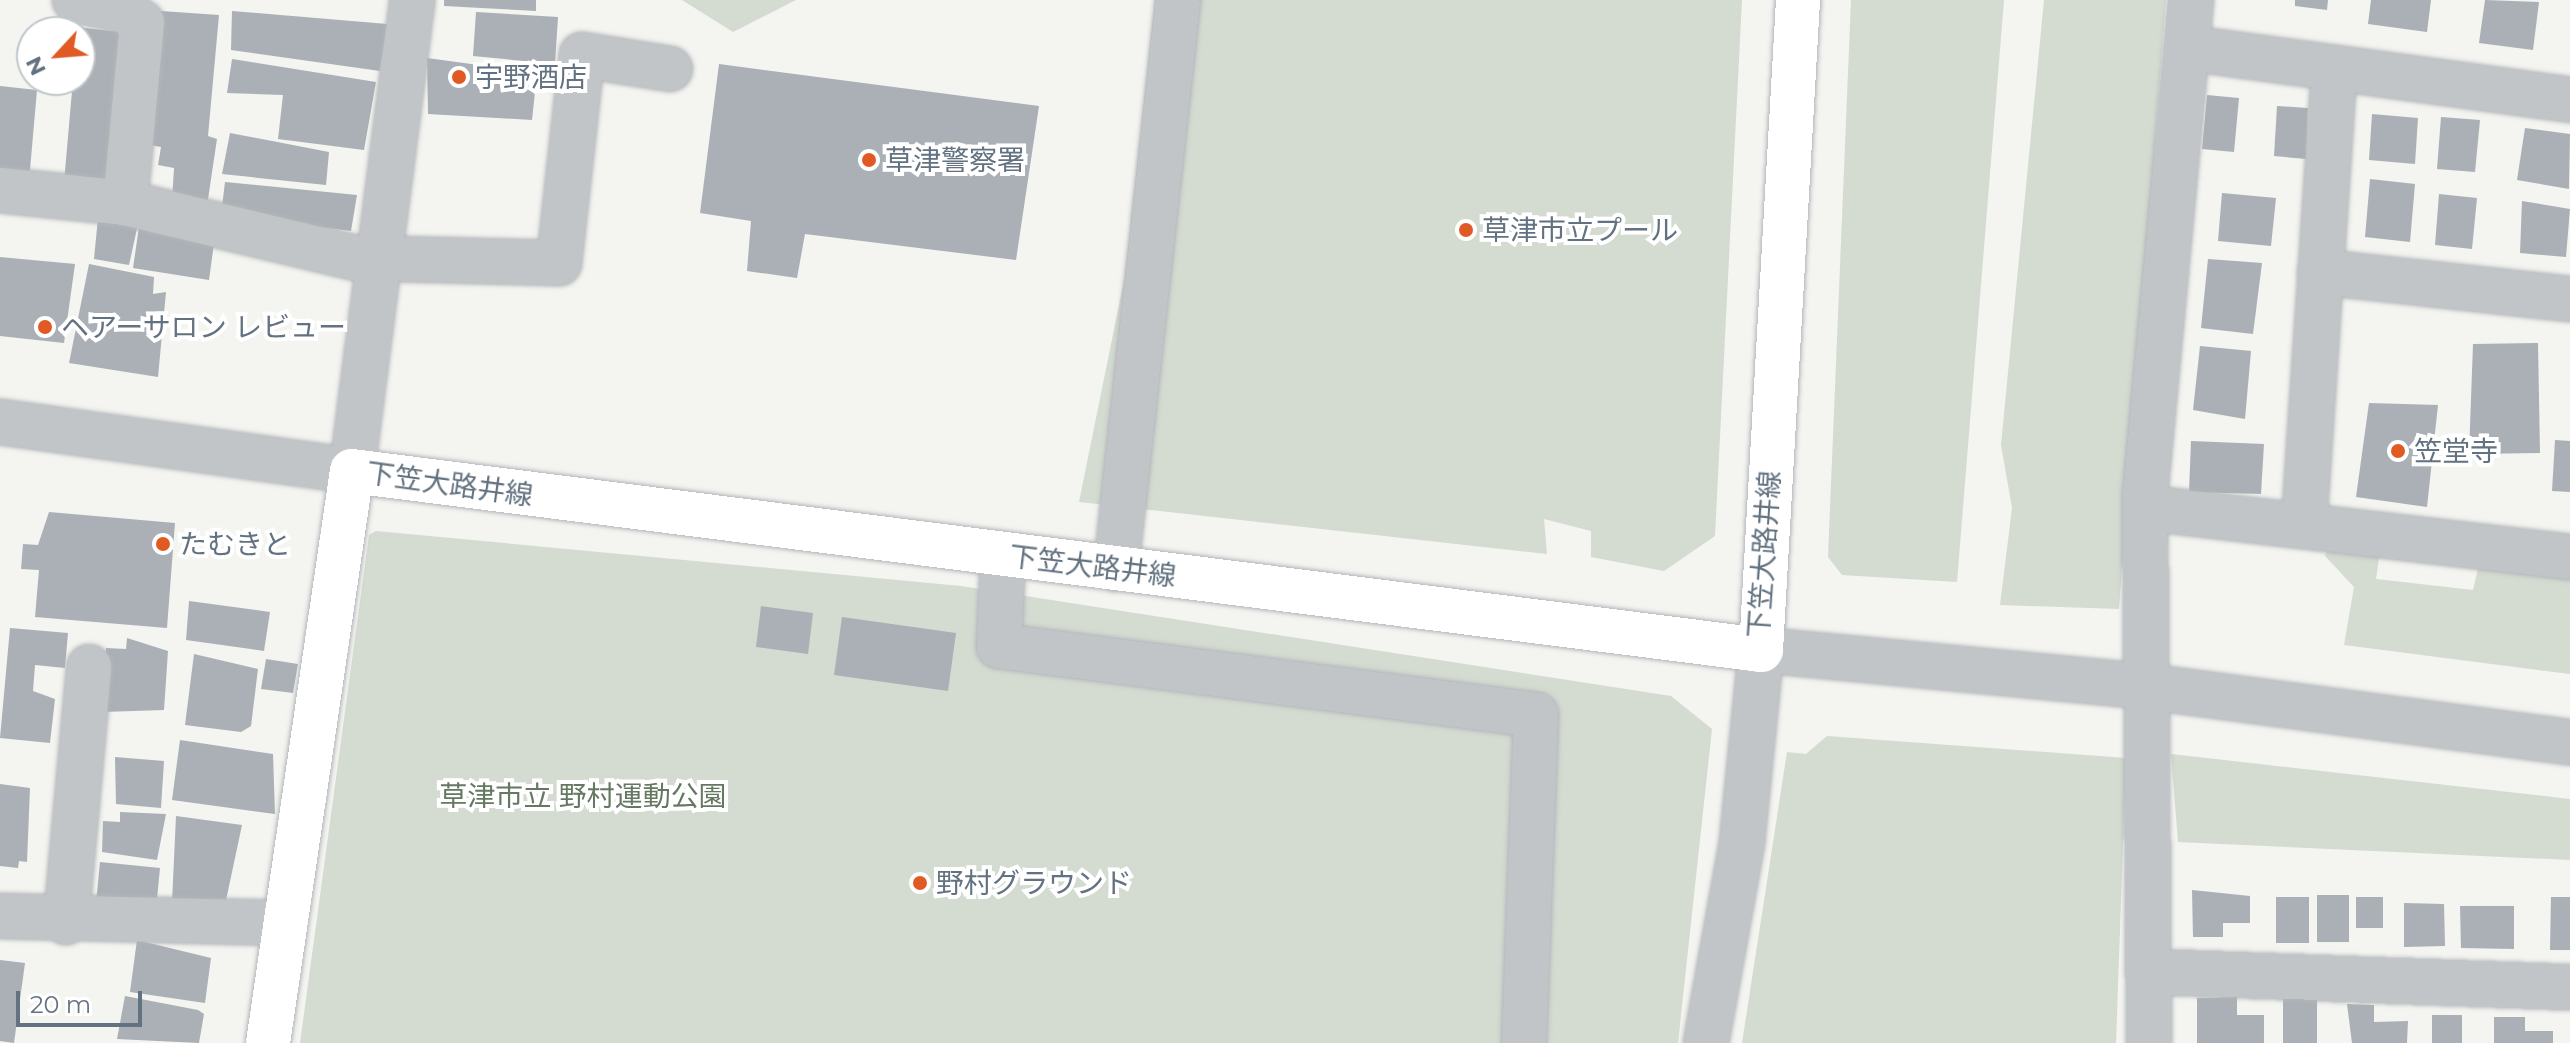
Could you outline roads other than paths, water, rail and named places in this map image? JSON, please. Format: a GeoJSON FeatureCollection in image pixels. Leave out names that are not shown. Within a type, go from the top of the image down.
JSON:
{"type":"FeatureCollection","features":[{"type":"Feature","properties":{"kind":"main road","name":"下笠大路井線"},"geometry":{"type":"LineString","coordinates":[[268,1043],[352,471],[1761,650],[1798,0]]}},
{"type":"Feature","properties":{"kind":"street"},"geometry":{"type":"LineString","coordinates":[[75,0],[124,10],[142,23],[125,203]]}},
{"type":"Feature","properties":{"kind":"street"},"geometry":{"type":"LineString","coordinates":[[0,422],[352,471],[383,255],[412,0]]}},
{"type":"Feature","properties":{"kind":"street"},"geometry":{"type":"LineString","coordinates":[[1116,569],[1178,0]]}},
{"type":"Feature","properties":{"kind":"street"},"geometry":{"type":"LineString","coordinates":[[2149,1043],[2154,972],[2146,508],[2191,0]]}},
{"type":"Feature","properties":{"kind":"street"},"geometry":{"type":"LineString","coordinates":[[2187,48],[2570,100]]}},
{"type":"Feature","properties":{"kind":"street"},"geometry":{"type":"LineString","coordinates":[[0,190],[125,203],[356,258],[383,255],[559,263],[582,55],[670,69]]}},
{"type":"Feature","properties":{"kind":"street"},"geometry":{"type":"LineString","coordinates":[[2304,525],[2334,68]]}},
{"type":"Feature","properties":{"kind":"street"},"geometry":{"type":"LineString","coordinates":[[2320,272],[2570,299]]}},
{"type":"Feature","properties":{"kind":"street"},"geometry":{"type":"LineString","coordinates":[[2146,508],[2570,557]]}},
{"type":"Feature","properties":{"kind":"street"},"geometry":{"type":"LineString","coordinates":[[1003,555],[999,646],[1536,715],[1524,1043]]}},
{"type":"Feature","properties":{"kind":"street"},"geometry":{"type":"LineString","coordinates":[[1706,1043],[1742,842],[1761,650],[2150,687],[2570,742]]}},
{"type":"Feature","properties":{"kind":"street"},"geometry":{"type":"LineString","coordinates":[[66,922],[89,667]]}},
{"type":"Feature","properties":{"kind":"street"},"geometry":{"type":"LineString","coordinates":[[0,916],[66,922],[284,923]]}},
{"type":"Feature","properties":{"kind":"street"},"geometry":{"type":"LineString","coordinates":[[2154,972],[2570,987]]}},
{"type":"Feature","properties":{"kind":"place","name":"宇野酒店"},"geometry":{"type":"Point","coordinates":[459,77]}},
{"type":"Feature","properties":{"kind":"place","name":"草津警察署"},"geometry":{"type":"Point","coordinates":[869,160]}},
{"type":"Feature","properties":{"kind":"place","name":"草津市立プール"},"geometry":{"type":"Point","coordinates":[1466,230]}},
{"type":"Feature","properties":{"kind":"place","name":"ヘアーサロン レビュー"},"geometry":{"type":"Point","coordinates":[45,327]}},
{"type":"Feature","properties":{"kind":"place","name":"笠堂寺"},"geometry":{"type":"Point","coordinates":[2398,451]}},
{"type":"Feature","properties":{"kind":"place","name":"たむきと"},"geometry":{"type":"Point","coordinates":[163,544]}},
{"type":"Feature","properties":{"kind":"place","name":"野村グラウンド"},"geometry":{"type":"Point","coordinates":[920,883]}},
{"type":"Feature","properties":{"kind":"park label","name":"草津市立 野村運動公園"},"geometry":{"type":"Point","coordinates":[583,796]}}]}
